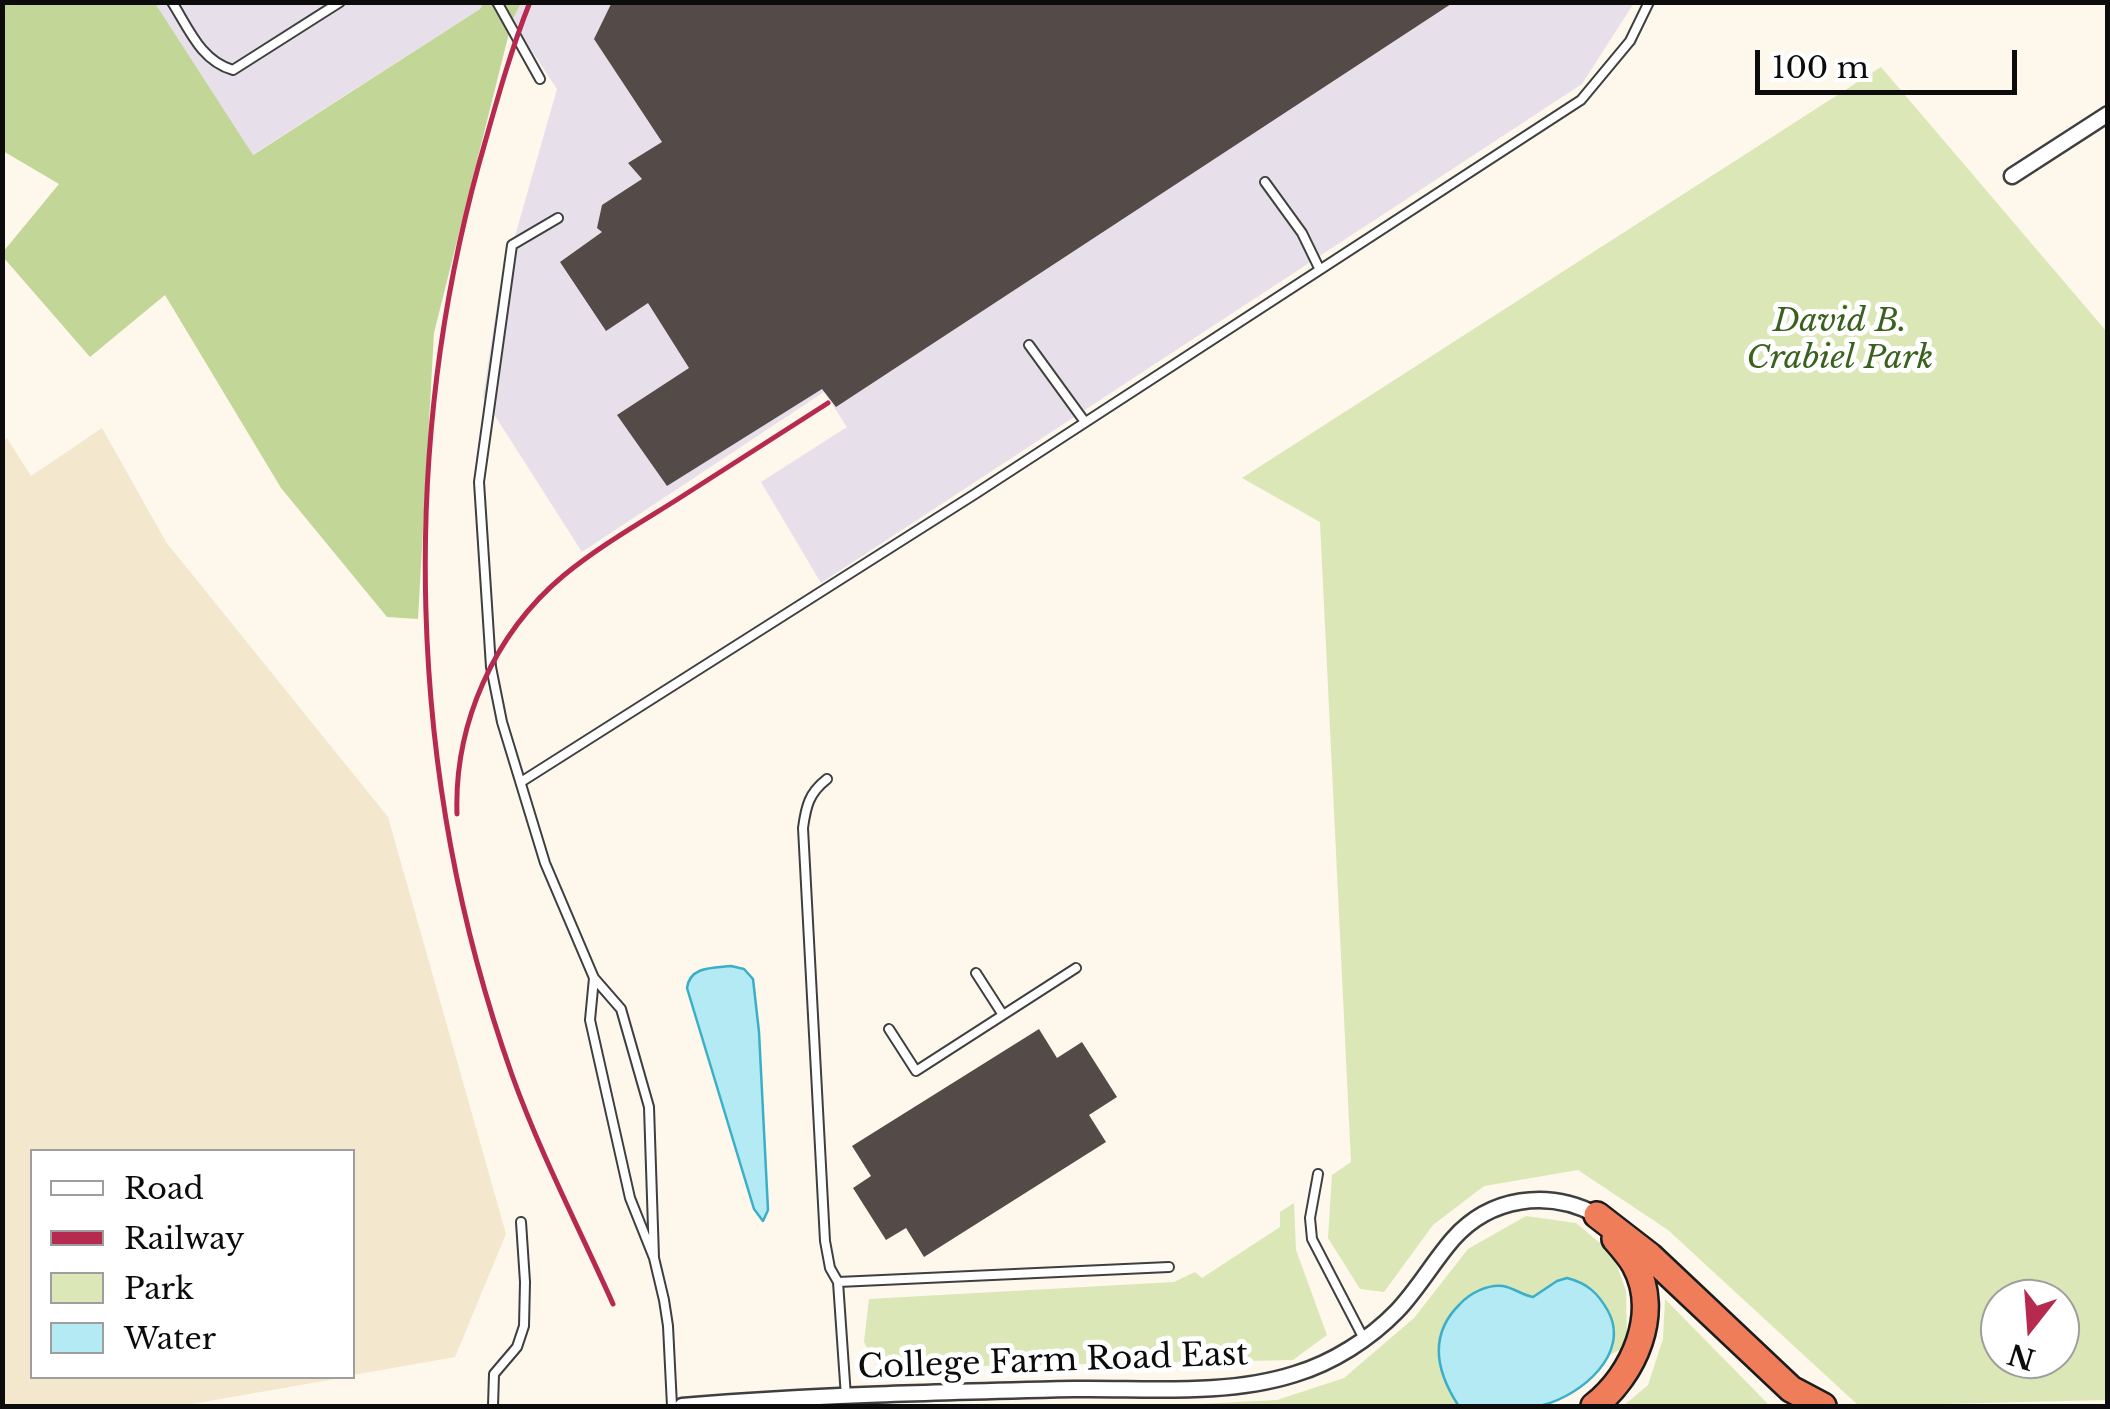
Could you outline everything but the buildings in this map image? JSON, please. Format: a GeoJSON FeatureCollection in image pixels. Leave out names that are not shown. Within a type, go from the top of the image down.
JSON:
{"type":"FeatureCollection","features":[{"type":"Feature","properties":{"kind":"highway"},"geometry":{"type":"LineString","coordinates":[[1594,1406],[1624,1376],[1641,1338],[1644,1313],[1643,1290],[1635,1265],[1597,1215]]}},
{"type":"Feature","properties":{"kind":"highway"},"geometry":{"type":"LineString","coordinates":[[1597,1215],[1650,1256],[1791,1388],[1822,1406]]}},
{"type":"Feature","properties":{"kind":"street"},"geometry":{"type":"LineString","coordinates":[[2012,176],[2108,114]]}},
{"type":"Feature","properties":{"kind":"street","name":"College Farm Road East"},"geometry":{"type":"LineString","coordinates":[[682,1406],[1257,1383],[1313,1368],[1364,1338],[1398,1310],[1453,1239],[1488,1212],[1530,1199],[1571,1204],[1597,1215]]}},
{"type":"Feature","properties":{"kind":"lane"},"geometry":{"type":"LineString","coordinates":[[172,2],[207,58],[233,70],[340,2]]}},
{"type":"Feature","properties":{"kind":"lane"},"geometry":{"type":"LineString","coordinates":[[497,2],[540,79]]}},
{"type":"Feature","properties":{"kind":"lane"},"geometry":{"type":"LineString","coordinates":[[521,782],[1582,100],[1630,41],[1649,2]]}},
{"type":"Feature","properties":{"kind":"lane"},"geometry":{"type":"LineString","coordinates":[[1265,182],[1302,234],[1319,268]]}},
{"type":"Feature","properties":{"kind":"lane"},"geometry":{"type":"LineString","coordinates":[[558,218],[512,245],[479,482],[492,666],[502,722],[545,864],[594,978],[621,1008],[649,1108],[654,1258],[668,1326],[672,1406]]}},
{"type":"Feature","properties":{"kind":"lane"},"geometry":{"type":"LineString","coordinates":[[1030,345],[1084,422]]}},
{"type":"Feature","properties":{"kind":"lane"},"geometry":{"type":"LineString","coordinates":[[826,779],[806,804],[803,828],[825,1241],[830,1268],[838,1282],[846,1397]]}},
{"type":"Feature","properties":{"kind":"lane"},"geometry":{"type":"LineString","coordinates":[[889,1030],[916,1071],[1076,968]]}},
{"type":"Feature","properties":{"kind":"lane"},"geometry":{"type":"LineString","coordinates":[[976,973],[1003,1015]]}},
{"type":"Feature","properties":{"kind":"lane"},"geometry":{"type":"LineString","coordinates":[[594,978],[590,1020],[630,1198],[654,1258]]}},
{"type":"Feature","properties":{"kind":"lane"},"geometry":{"type":"LineString","coordinates":[[1318,1174],[1310,1218],[1312,1239],[1364,1338]]}},
{"type":"Feature","properties":{"kind":"lane"},"geometry":{"type":"LineString","coordinates":[[493,1406],[494,1374],[517,1347],[524,1326],[521,1222]]}},
{"type":"Feature","properties":{"kind":"lane"},"geometry":{"type":"LineString","coordinates":[[838,1282],[1169,1267]]}},
{"type":"Feature","properties":{"kind":"shaded area"},"geometry":{"type":"Polygon","coordinates":[[[155,3],[483,3],[480,9],[252,155],[155,3]]]}},
{"type":"Feature","properties":{"kind":"shaded area"},"geometry":{"type":"Polygon","coordinates":[[[521,3],[1634,3],[1582,84],[821,583],[761,482],[847,427],[824,392],[582,552],[483,397],[499,292],[557,89],[512,21],[521,3]]]}},
{"type":"Feature","properties":{"kind":"shaded area"},"geometry":{"type":"Polygon","coordinates":[[[102,428],[166,542],[388,817],[506,1234],[455,1357],[355,1375],[355,1149],[30,1149],[30,1379],[335,1379],[181,1406],[3,1406],[3,441],[7,438],[31,476],[102,428]]]}},
{"type":"Feature","properties":{"kind":"green space"},"geometry":{"type":"Polygon","coordinates":[[[3,3],[155,3],[253,155],[480,9],[483,3],[521,3],[512,21],[434,333],[418,619],[387,617],[281,488],[165,295],[90,357],[3,257],[3,252],[59,184],[3,151],[3,3]]]}},
{"type":"Feature","properties":{"kind":"green space","name":"David B. Crabiel Park"},"geometry":{"type":"Polygon","coordinates":[[[1881,67],[2107,332],[2107,1400],[1859,1406],[1668,1230],[1578,1170],[1484,1186],[1433,1225],[1384,1292],[1360,1289],[1328,1238],[1332,1175],[1351,1162],[1320,522],[1242,478],[1881,67]]]}},
{"type":"Feature","properties":{"kind":"green space"},"geometry":{"type":"Polygon","coordinates":[[[1294,1203],[1296,1250],[1327,1335],[1293,1360],[878,1368],[864,1342],[869,1299],[1174,1282],[1195,1272],[1202,1278],[1280,1227],[1280,1212],[1294,1203]]]}},
{"type":"Feature","properties":{"kind":"green space"},"geometry":{"type":"Polygon","coordinates":[[[1526,1216],[1576,1223],[1613,1254],[1626,1291],[1627,1346],[1608,1356],[1614,1330],[1595,1291],[1557,1281],[1533,1297],[1510,1288],[1447,1387],[1458,1405],[1161,1406],[1277,1400],[1344,1378],[1414,1318],[1468,1249],[1526,1216]]]}},
{"type":"Feature","properties":{"kind":"green space"},"geometry":{"type":"Polygon","coordinates":[[[1665,1299],[1770,1406],[1623,1406],[1648,1385],[1663,1339],[1665,1299]]]}},
{"type":"Feature","properties":{"kind":"water"},"geometry":{"type":"Polygon","coordinates":[[[731,966],[744,969],[753,979],[768,1210],[763,1221],[754,1209],[687,988],[697,972],[731,966]]]}},
{"type":"Feature","properties":{"kind":"water"},"geometry":{"type":"Polygon","coordinates":[[[1567,1278],[1591,1290],[1608,1311],[1613,1342],[1599,1370],[1573,1392],[1543,1405],[1458,1405],[1445,1379],[1439,1353],[1443,1328],[1460,1304],[1485,1288],[1497,1286],[1533,1297],[1567,1278]]]}},
{"type":"Feature","properties":{"kind":"railway"},"geometry":{"type":"LineString","coordinates":[[530,2],[486,139],[457,254],[438,371],[427,490],[426,609],[434,728],[451,845],[477,961],[523,1104],[613,1304]]}},
{"type":"Feature","properties":{"kind":"railway"},"geometry":{"type":"LineString","coordinates":[[457,814],[458,780],[471,714],[498,653],[539,599],[605,545],[828,403]]}}]}
